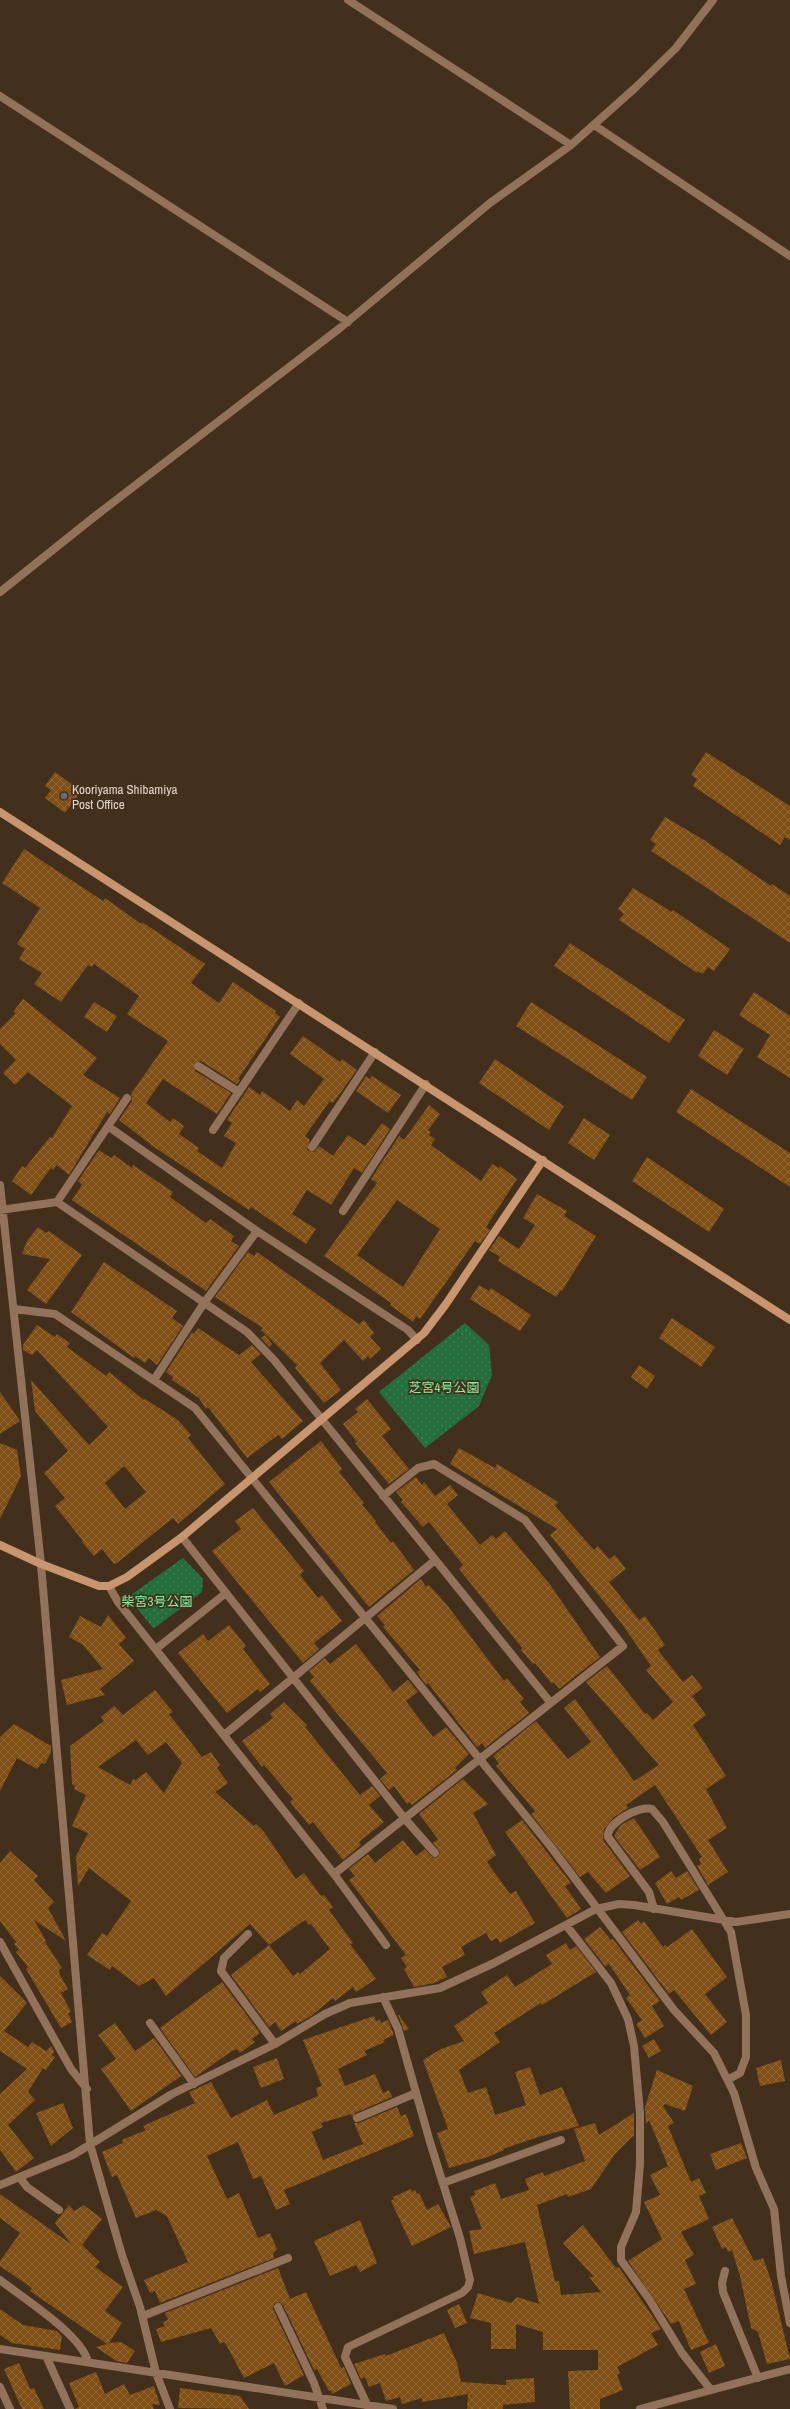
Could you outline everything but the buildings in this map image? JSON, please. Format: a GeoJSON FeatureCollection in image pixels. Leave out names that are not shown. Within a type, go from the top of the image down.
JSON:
{"type":"FeatureCollection","features":[{"type":"Feature","properties":{"kind":"street"},"geometry":{"type":"LineString","coordinates":[[348,0],[571,145]]}},
{"type":"Feature","properties":{"kind":"street"},"geometry":{"type":"LineString","coordinates":[[0,592],[94,517],[348,322],[490,203],[571,145],[636,88],[676,48],[713,0]]}},
{"type":"Feature","properties":{"kind":"street"},"geometry":{"type":"LineString","coordinates":[[0,96],[348,322]]}},
{"type":"Feature","properties":{"kind":"street"},"geometry":{"type":"LineString","coordinates":[[594,125],[790,256]]}},
{"type":"Feature","properties":{"kind":"street"},"geometry":{"type":"LineString","coordinates":[[0,812],[426,1084],[790,1320]]}},
{"type":"Feature","properties":{"kind":"street"},"geometry":{"type":"LineString","coordinates":[[213,1130],[299,1003]]}},
{"type":"Feature","properties":{"kind":"street"},"geometry":{"type":"LineString","coordinates":[[312,1147],[376,1052]]}},
{"type":"Feature","properties":{"kind":"street"},"geometry":{"type":"LineString","coordinates":[[198,1066],[239,1092]]}},
{"type":"Feature","properties":{"kind":"street"},"geometry":{"type":"LineString","coordinates":[[343,1211],[426,1084]]}},
{"type":"Feature","properties":{"kind":"street"},"geometry":{"type":"LineString","coordinates":[[57,1202],[127,1098]]}},
{"type":"Feature","properties":{"kind":"street"},"geometry":{"type":"LineString","coordinates":[[108,1126],[257,1231],[408,1330],[417,1340]]}},
{"type":"Feature","properties":{"kind":"street"},"geometry":{"type":"LineString","coordinates":[[0,1545],[41,1564],[84,1581],[109,1586],[127,1577],[182,1537],[417,1340],[446,1304],[543,1160]]}},
{"type":"Feature","properties":{"kind":"street"},"geometry":{"type":"LineString","coordinates":[[0,1185],[1,1210],[14,1309],[41,1564],[87,2089],[90,2144],[143,2316],[156,2373],[170,2409]]}},
{"type":"Feature","properties":{"kind":"street"},"geometry":{"type":"LineString","coordinates":[[1,1210],[57,1202],[246,1332],[259,1344],[322,1420],[384,1496],[434,1561],[550,1702]]}},
{"type":"Feature","properties":{"kind":"street"},"geometry":{"type":"LineString","coordinates":[[154,1380],[204,1303],[257,1231]]}},
{"type":"Feature","properties":{"kind":"street"},"geometry":{"type":"LineString","coordinates":[[14,1309],[55,1314],[195,1408],[479,1761],[551,1847],[596,1909],[674,2010],[714,2053],[729,2079],[756,2168],[774,2209],[781,2276],[790,2323]]}},
{"type":"Feature","properties":{"kind":"street"},"geometry":{"type":"LineString","coordinates":[[334,1874],[479,1761],[550,1702],[622,1646],[525,1520],[434,1464],[418,1468],[384,1496]]}},
{"type":"Feature","properties":{"kind":"street"},"geometry":{"type":"LineString","coordinates":[[182,1537],[405,1819],[435,1853]]}},
{"type":"Feature","properties":{"kind":"street"},"geometry":{"type":"LineString","coordinates":[[224,1735],[434,1561]]}},
{"type":"Feature","properties":{"kind":"street"},"geometry":{"type":"LineString","coordinates":[[109,1586],[118,1602],[334,1874],[386,1945]]}},
{"type":"Feature","properties":{"kind":"street"},"geometry":{"type":"LineString","coordinates":[[156,1649],[226,1593]]}},
{"type":"Feature","properties":{"kind":"street"},"geometry":{"type":"LineString","coordinates":[[654,1909],[649,1892],[608,1837],[607,1833],[611,1826],[640,1808],[652,1809],[663,1822],[731,1932],[746,2015],[746,2062],[740,2073],[729,2079]]}},
{"type":"Feature","properties":{"kind":"street"},"geometry":{"type":"LineString","coordinates":[[0,2185],[73,2155],[172,2094],[275,2044],[343,2006],[359,2000],[440,1988],[494,1963],[596,1909],[619,1904],[725,1921],[748,1921],[790,1914]]}},
{"type":"Feature","properties":{"kind":"street"},"geometry":{"type":"LineString","coordinates":[[566,1925],[611,1983],[628,2019],[634,2046],[640,2113],[640,2164],[636,2212],[621,2247],[621,2260],[649,2299],[682,2353],[711,2390]]}},
{"type":"Feature","properties":{"kind":"street"},"geometry":{"type":"LineString","coordinates":[[248,1934],[221,1962],[221,1971],[275,2044]]}},
{"type":"Feature","properties":{"kind":"street"},"geometry":{"type":"LineString","coordinates":[[0,1942],[71,2069],[87,2089]]}},
{"type":"Feature","properties":{"kind":"street"},"geometry":{"type":"LineString","coordinates":[[368,2407],[345,2357],[348,2347],[462,2293],[469,2284],[460,2238],[398,2029],[382,1997]]}},
{"type":"Feature","properties":{"kind":"street"},"geometry":{"type":"LineString","coordinates":[[150,2023],[194,2084]]}},
{"type":"Feature","properties":{"kind":"street"},"geometry":{"type":"LineString","coordinates":[[357,2118],[416,2093]]}},
{"type":"Feature","properties":{"kind":"street"},"geometry":{"type":"LineString","coordinates":[[443,2183],[561,2140]]}},
{"type":"Feature","properties":{"kind":"street"},"geometry":{"type":"LineString","coordinates":[[20,2178],[27,2187],[59,2210]]}},
{"type":"Feature","properties":{"kind":"street"},"geometry":{"type":"LineString","coordinates":[[143,2316],[288,2258]]}},
{"type":"Feature","properties":{"kind":"street"},"geometry":{"type":"LineString","coordinates":[[725,2271],[722,2283],[723,2292],[758,2378]]}},
{"type":"Feature","properties":{"kind":"street"},"geometry":{"type":"LineString","coordinates":[[0,2280],[75,2339],[83,2350],[88,2362]]}},
{"type":"Feature","properties":{"kind":"street"},"geometry":{"type":"LineString","coordinates":[[278,2307],[314,2383],[323,2409]]}},
{"type":"Feature","properties":{"kind":"street"},"geometry":{"type":"LineString","coordinates":[[0,2349],[368,2407],[393,2409]]}},
{"type":"Feature","properties":{"kind":"street"},"geometry":{"type":"LineString","coordinates":[[46,2356],[70,2409]]}},
{"type":"Feature","properties":{"kind":"street"},"geometry":{"type":"LineString","coordinates":[[640,2409],[790,2369]]}},
{"type":"Feature","properties":{"kind":"street"},"geometry":{"type":"LineString","coordinates":[[0,2387],[10,2409]]}},
{"type":"Feature","properties":{"kind":"green space","name":"芝宮4号公園"},"geometry":{"type":"Polygon","coordinates":[[[465,1323],[489,1345],[492,1375],[479,1406],[425,1448],[379,1392],[465,1323]]]}},
{"type":"Feature","properties":{"kind":"green space","name":"柴宮3号公園"},"geometry":{"type":"Polygon","coordinates":[[[183,1558],[203,1579],[202,1592],[153,1628],[128,1597],[183,1558]]]}},
{"type":"Feature","properties":{"kind":"place","name":"Kooriyama Shibamiya Post Office"},"geometry":{"type":"Point","coordinates":[64,796]}}]}
